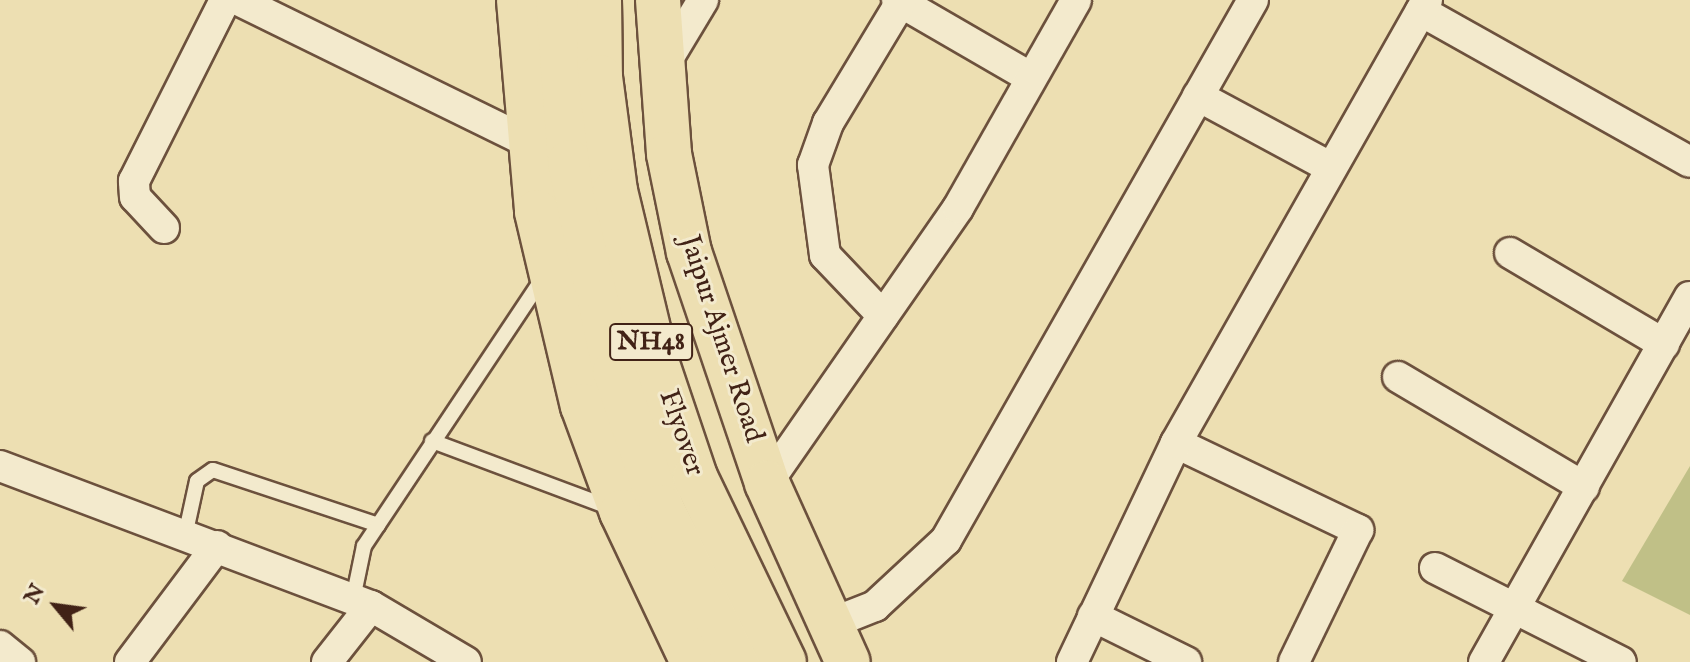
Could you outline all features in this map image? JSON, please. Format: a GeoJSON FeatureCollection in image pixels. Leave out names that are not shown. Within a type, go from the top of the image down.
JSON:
{"type":"FeatureCollection","features":[{"type":"Feature","properties":{"kind":"highway"},"geometry":{"type":"LineString","coordinates":[[519,0],[526,141],[549,269],[583,406],[622,512],[691,661]]}},
{"type":"Feature","properties":{"kind":"highway","name":"Flyover"},"geometry":{"type":"LineString","coordinates":[[558,0],[570,162],[615,371],[661,507],[739,662]]}},
{"type":"Feature","properties":{"kind":"highway","name":"Flyover"},"geometry":{"type":"LineString","coordinates":[[599,0],[600,77],[615,191],[655,358],[695,477],[784,662]]}},
{"type":"Feature","properties":{"kind":"highway","name":"Jaipur Ajmer Road"},"geometry":{"type":"LineString","coordinates":[[658,0],[660,72],[689,252],[767,483],[838,643]]}},
{"type":"Feature","properties":{"kind":"street"},"geometry":{"type":"LineString","coordinates":[[164,228],[135,197],[134,181],[225,0]]}},
{"type":"Feature","properties":{"kind":"street"},"geometry":{"type":"LineString","coordinates":[[238,0],[526,141]]}},
{"type":"Feature","properties":{"kind":"street"},"geometry":{"type":"LineString","coordinates":[[660,72],[703,0]]}},
{"type":"Feature","properties":{"kind":"street"},"geometry":{"type":"LineString","coordinates":[[767,483],[958,208],[1076,0]]}},
{"type":"Feature","properties":{"kind":"street"},"geometry":{"type":"LineString","coordinates":[[838,643],[946,540],[1253,0]]}},
{"type":"Feature","properties":{"kind":"street"},"geometry":{"type":"LineString","coordinates":[[883,316],[825,255],[813,165],[828,123],[899,1],[1030,77]]}},
{"type":"Feature","properties":{"kind":"street"},"geometry":{"type":"LineString","coordinates":[[1072,662],[1176,443],[1424,6],[1690,162]]}},
{"type":"Feature","properties":{"kind":"street"},"geometry":{"type":"LineString","coordinates":[[1198,96],[1330,167]]}},
{"type":"Feature","properties":{"kind":"street"},"geometry":{"type":"LineString","coordinates":[[1510,253],[1664,344]]}},
{"type":"Feature","properties":{"kind":"street"},"geometry":{"type":"LineString","coordinates":[[1484,662],[1517,609],[1690,297]]}},
{"type":"Feature","properties":{"kind":"street"},"geometry":{"type":"LineString","coordinates":[[1398,377],[1584,487]]}},
{"type":"Feature","properties":{"kind":"street"},"geometry":{"type":"LineString","coordinates":[[1176,443],[1358,530],[1294,662]]}},
{"type":"Feature","properties":{"kind":"street"},"geometry":{"type":"LineString","coordinates":[[0,466],[362,602],[466,662]]}},
{"type":"Feature","properties":{"kind":"street"},"geometry":{"type":"LineString","coordinates":[[130,662],[217,546]]}},
{"type":"Feature","properties":{"kind":"street"},"geometry":{"type":"LineString","coordinates":[[1435,568],[1621,662]]}},
{"type":"Feature","properties":{"kind":"street"},"geometry":{"type":"LineString","coordinates":[[327,662],[362,602]]}},
{"type":"Feature","properties":{"kind":"street"},"geometry":{"type":"LineString","coordinates":[[1093,616],[1186,662]]}},
{"type":"Feature","properties":{"kind":"street"},"geometry":{"type":"LineString","coordinates":[[0,646],[20,662]]}},
{"type":"Feature","properties":{"kind":"lane"},"geometry":{"type":"LineString","coordinates":[[362,602],[364,546],[549,269]]}},
{"type":"Feature","properties":{"kind":"lane"},"geometry":{"type":"LineString","coordinates":[[432,441],[622,512]]}},
{"type":"Feature","properties":{"kind":"lane"},"geometry":{"type":"LineString","coordinates":[[185,536],[197,481],[213,470],[378,525]]}},
{"type":"Feature","properties":{"kind":"green space"},"geometry":{"type":"Polygon","coordinates":[[[1690,466],[1690,615],[1622,581],[1690,466]]]}}]}
